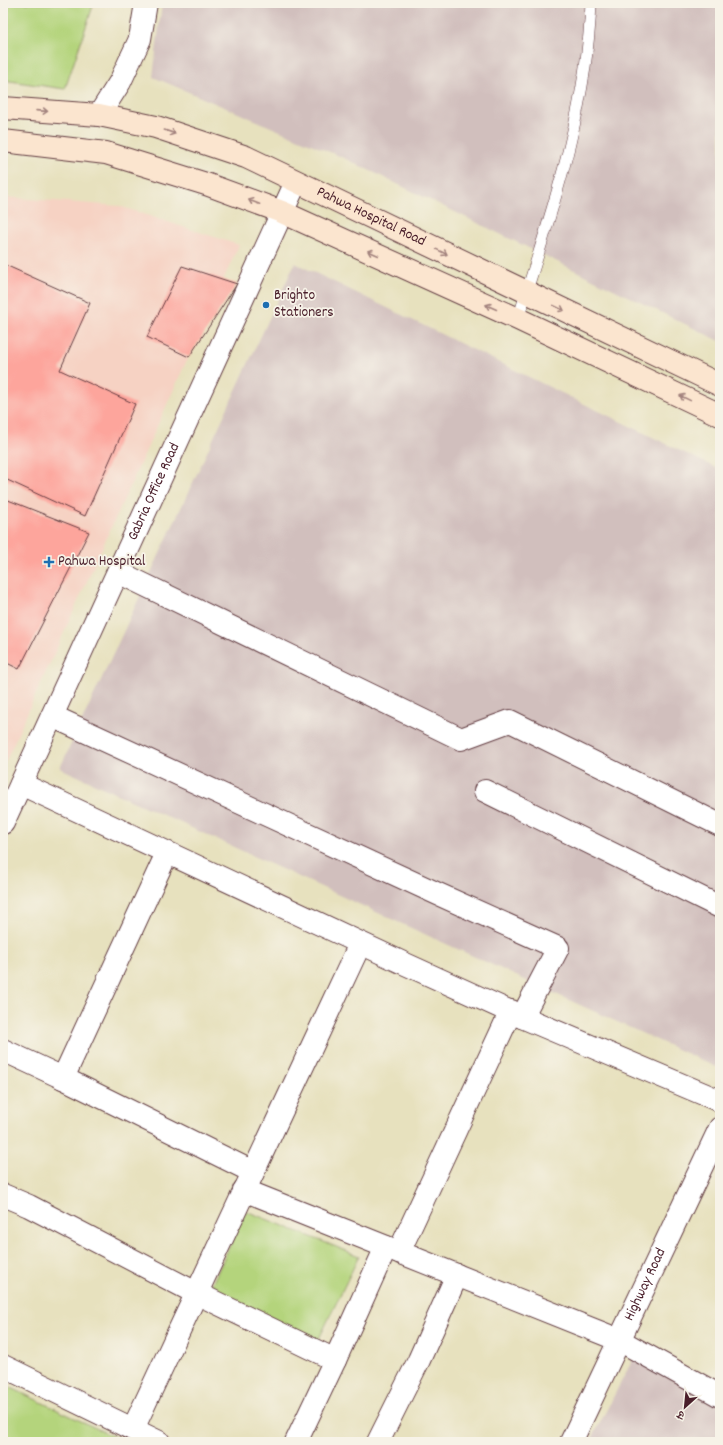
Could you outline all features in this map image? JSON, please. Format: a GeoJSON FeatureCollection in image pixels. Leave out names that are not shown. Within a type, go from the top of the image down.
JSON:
{"type":"FeatureCollection","features":[{"type":"Feature","properties":{"kind":"street"},"geometry":{"type":"LineString","coordinates":[[99,115],[120,82],[140,39],[146,3]]}},
{"type":"Feature","properties":{"kind":"street","name":"Pahwa Hospital Road"},"geometry":{"type":"LineString","coordinates":[[3,108],[99,115],[156,127],[246,157],[720,385]]}},
{"type":"Feature","properties":{"kind":"street","name":"Pahwa Hospital Road"},"geometry":{"type":"LineString","coordinates":[[3,141],[106,153],[206,184],[282,212],[518,319],[720,415]]}},
{"type":"Feature","properties":{"kind":"street","name":"Gabria Office Road"},"geometry":{"type":"LineString","coordinates":[[3,823],[296,182]]}},
{"type":"Feature","properties":{"kind":"street"},"geometry":{"type":"LineString","coordinates":[[118,572],[461,739],[510,721],[720,825]]}},
{"type":"Feature","properties":{"kind":"street"},"geometry":{"type":"LineString","coordinates":[[52,716],[558,948],[516,1014],[335,1360],[296,1442]]}},
{"type":"Feature","properties":{"kind":"street"},"geometry":{"type":"LineString","coordinates":[[21,784],[360,944],[516,1014],[720,1101]]}},
{"type":"Feature","properties":{"kind":"street"},"geometry":{"type":"LineString","coordinates":[[485,790],[720,907]]}},
{"type":"Feature","properties":{"kind":"street"},"geometry":{"type":"LineString","coordinates":[[63,1078],[167,853]]}},
{"type":"Feature","properties":{"kind":"street"},"geometry":{"type":"LineString","coordinates":[[132,1429],[360,944]]}},
{"type":"Feature","properties":{"kind":"street"},"geometry":{"type":"LineString","coordinates":[[3,1050],[63,1078],[248,1181],[393,1249],[619,1340],[720,1396]]}},
{"type":"Feature","properties":{"kind":"street","name":"Highway Road"},"geometry":{"type":"LineString","coordinates":[[571,1442],[720,1128]]}},
{"type":"Feature","properties":{"kind":"street"},"geometry":{"type":"LineString","coordinates":[[3,1195],[29,1206],[196,1293],[335,1360]]}},
{"type":"Feature","properties":{"kind":"street"},"geometry":{"type":"LineString","coordinates":[[378,1442],[419,1360],[457,1275]]}},
{"type":"Feature","properties":{"kind":"street"},"geometry":{"type":"LineString","coordinates":[[3,1366],[159,1442]]}},
{"type":"Feature","properties":{"kind":"lane"},"geometry":{"type":"LineString","coordinates":[[518,319],[563,172],[581,96],[591,3]]}},
{"type":"Feature","properties":{"kind":"shaded area"},"geometry":{"type":"Polygon","coordinates":[[[162,3],[720,3],[720,341],[344,158],[153,77],[162,3]]]}},
{"type":"Feature","properties":{"kind":"shaded area","name":"Pahwa Hospital"},"geometry":{"type":"Polygon","coordinates":[[[3,197],[119,206],[239,245],[3,767],[3,197]]]}},
{"type":"Feature","properties":{"kind":"shaded area"},"geometry":{"type":"Polygon","coordinates":[[[295,263],[720,470],[720,1058],[716,1067],[60,768],[295,263]]]}},
{"type":"Feature","properties":{"kind":"shaded area"},"geometry":{"type":"Polygon","coordinates":[[[634,1357],[720,1403],[720,1442],[590,1442],[634,1357]]]}},
{"type":"Feature","properties":{"kind":"green space"},"geometry":{"type":"Polygon","coordinates":[[[3,3],[94,3],[65,89],[3,80],[3,3]]]}},
{"type":"Feature","properties":{"kind":"green space"},"geometry":{"type":"Polygon","coordinates":[[[246,1211],[359,1256],[315,1347],[205,1299],[246,1211]]]}},
{"type":"Feature","properties":{"kind":"green space"},"geometry":{"type":"Polygon","coordinates":[[[3,1384],[125,1442],[14,1442],[3,1436],[3,1384]]]}},
{"type":"Feature","properties":{"kind":"building"},"geometry":{"type":"Polygon","coordinates":[[[3,264],[90,303],[60,370],[135,404],[85,516],[3,478],[3,264]]]}},
{"type":"Feature","properties":{"kind":"building"},"geometry":{"type":"Polygon","coordinates":[[[182,266],[237,284],[189,357],[147,337],[182,266]]]}},
{"type":"Feature","properties":{"kind":"building"},"geometry":{"type":"Polygon","coordinates":[[[3,498],[89,532],[19,669],[3,661],[3,498]]]}},
{"type":"Feature","properties":{"kind":"place","name":"Brighto Stationers"},"geometry":{"type":"Point","coordinates":[266,305]}},
{"type":"Feature","properties":{"kind":"place","name":"Pahwa Hospital"},"geometry":{"type":"Point","coordinates":[49,562]}}]}
